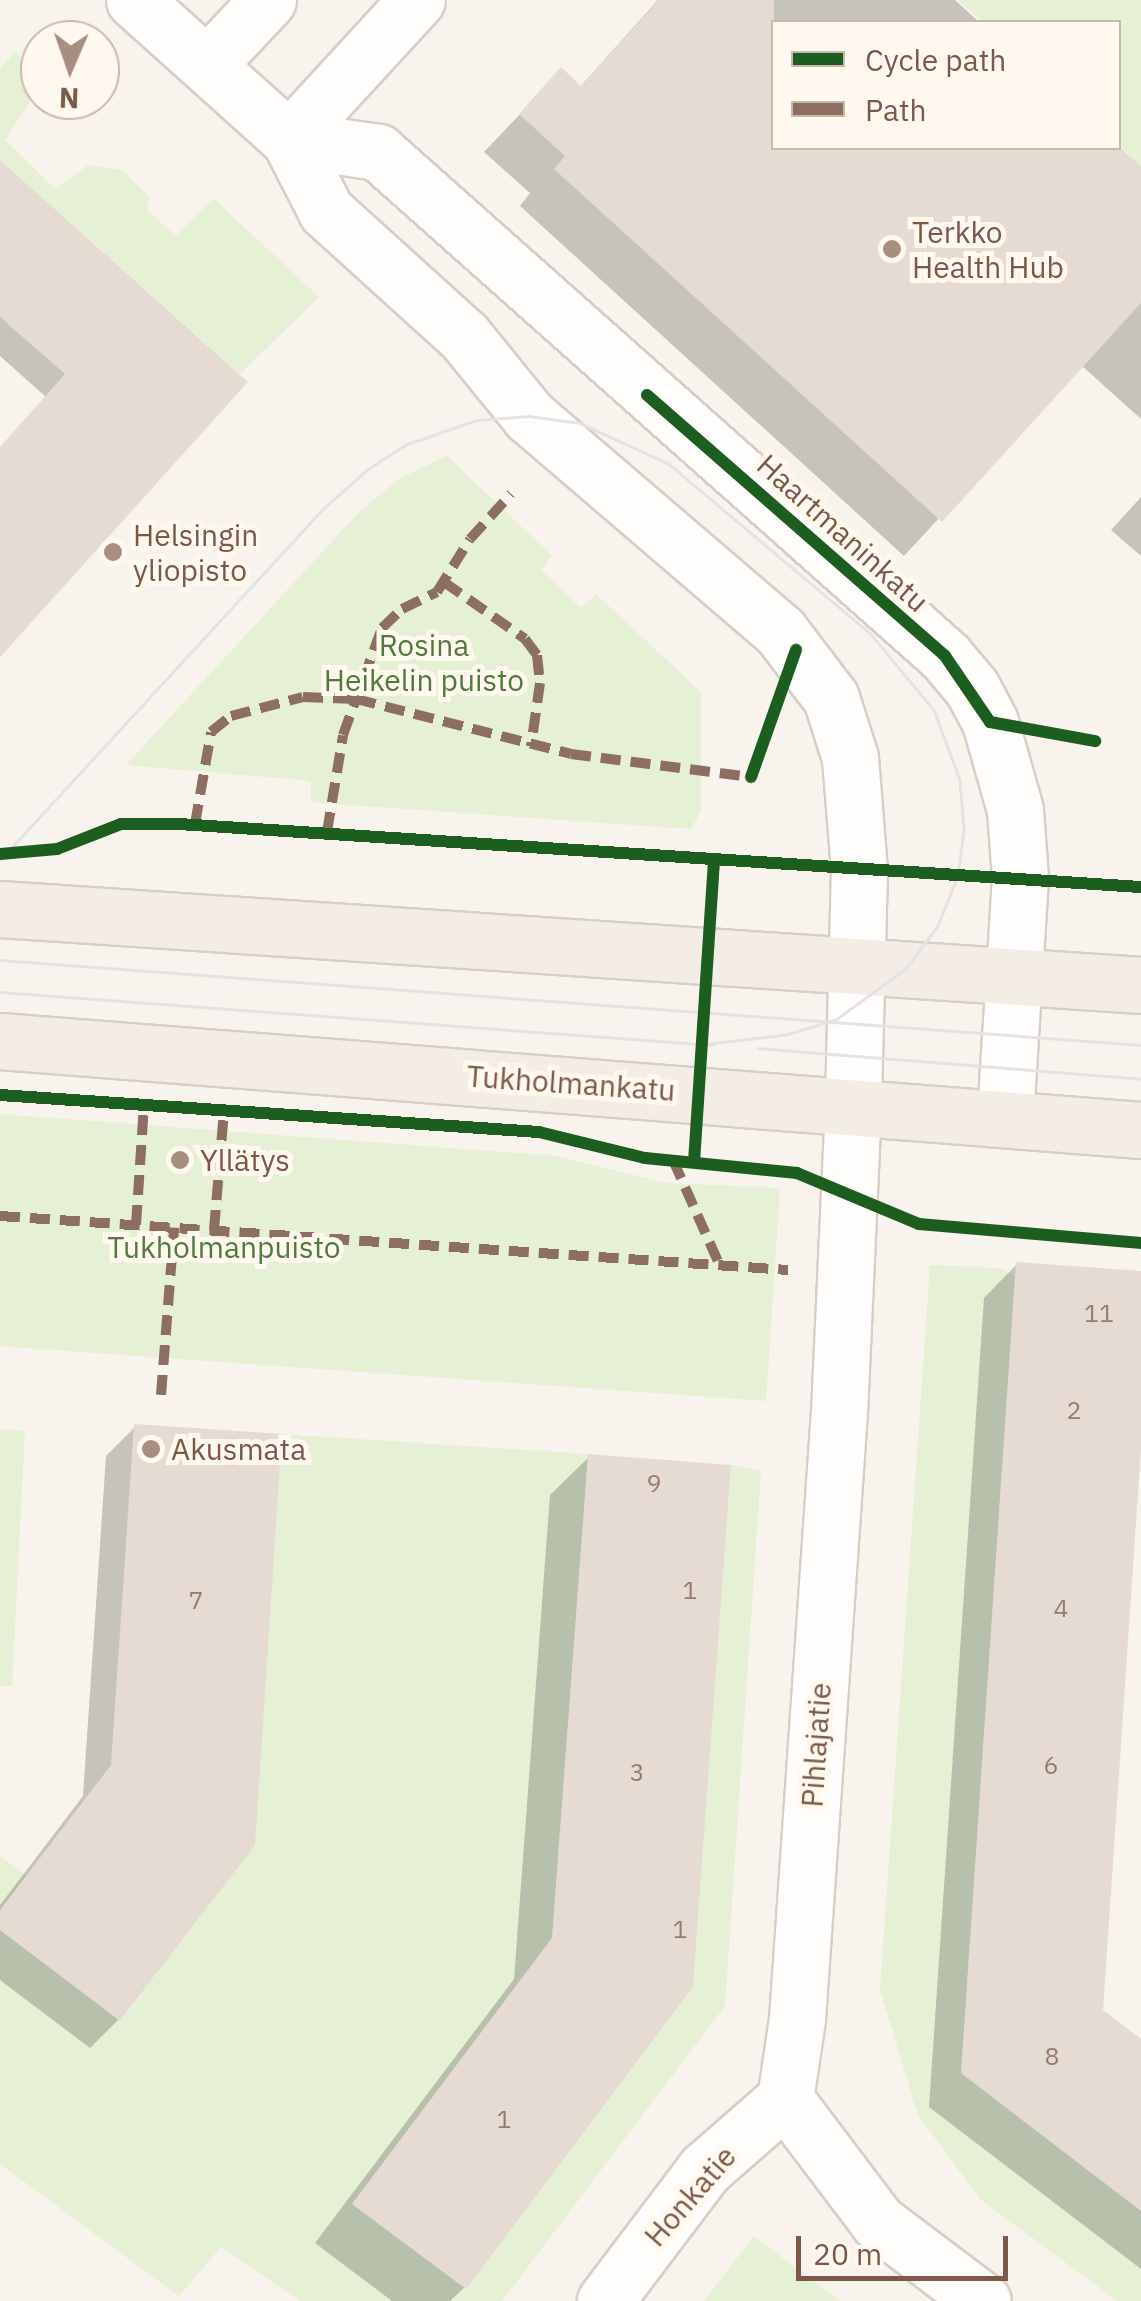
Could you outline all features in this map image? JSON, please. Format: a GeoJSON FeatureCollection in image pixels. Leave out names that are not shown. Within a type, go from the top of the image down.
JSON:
{"type":"FeatureCollection","features":[{"type":"Feature","properties":{"kind":"main road"},"geometry":{"type":"LineString","coordinates":[[134,0],[289,139],[326,211],[464,336],[529,416],[780,632],[831,698],[852,771],[859,870],[852,1104]]}},
{"type":"Feature","properties":{"kind":"main road"},"geometry":{"type":"LineString","coordinates":[[207,64],[268,0]]}},
{"type":"Feature","properties":{"kind":"main road"},"geometry":{"type":"LineString","coordinates":[[289,139],[417,0]]}},
{"type":"Feature","properties":{"kind":"main road","name":"Haartmaninkatu"},"geometry":{"type":"LineString","coordinates":[[289,139],[378,152],[945,656],[990,722],[1015,810],[1020,878],[1005,1118]]}},
{"type":"Feature","properties":{"kind":"main road"},"geometry":{"type":"LineString","coordinates":[[0,910],[1141,985]]}},
{"type":"Feature","properties":{"kind":"main road","name":"Tukholmankatu"},"geometry":{"type":"LineString","coordinates":[[0,1041],[852,1104],[1141,1130]]}},
{"type":"Feature","properties":{"kind":"main road","name":"Pihlajatie"},"geometry":{"type":"LineString","coordinates":[[785,2099],[796,2019],[837,1442],[852,1104]]}},
{"type":"Feature","properties":{"kind":"main road"},"geometry":{"type":"LineString","coordinates":[[785,2099],[878,2222],[983,2301]]}},
{"type":"Feature","properties":{"kind":"main road","name":"Honkatie"},"geometry":{"type":"LineString","coordinates":[[604,2301],[705,2169],[785,2099]]}},
{"type":"Feature","properties":{"kind":"green space"},"geometry":{"type":"Polygon","coordinates":[[[958,0],[1141,0],[1141,166],[1121,148],[1121,20],[981,20],[958,0]]]}},
{"type":"Feature","properties":{"kind":"green space"},"geometry":{"type":"Polygon","coordinates":[[[15,52],[20,56],[20,117],[5,140],[55,189],[88,165],[122,170],[150,197],[147,210],[176,236],[213,198],[319,297],[240,374],[0,160],[0,69],[15,52]]]}},
{"type":"Feature","properties":{"kind":"green space","name":"Rosina Heikelin puisto"},"geometry":{"type":"Polygon","coordinates":[[[447,456],[552,556],[541,570],[581,608],[596,594],[701,692],[701,811],[691,829],[320,803],[311,801],[311,781],[126,765],[360,511],[402,477],[447,456]]]}},
{"type":"Feature","properties":{"kind":"green space","name":"Tukholmanpuisto"},"geometry":{"type":"Polygon","coordinates":[[[0,1114],[557,1156],[666,1183],[780,1188],[766,1401],[0,1346],[0,1114]]]}},
{"type":"Feature","properties":{"kind":"green space"},"geometry":{"type":"Polygon","coordinates":[[[930,1265],[1001,1268],[1015,1276],[961,2073],[1141,2211],[1141,2301],[1117,2301],[980,2199],[918,2115],[880,1990],[930,1265]]]}},
{"type":"Feature","properties":{"kind":"green space"},"geometry":{"type":"Polygon","coordinates":[[[0,1429],[25,1431],[12,1686],[0,1686],[0,1429]]]}},
{"type":"Feature","properties":{"kind":"green space"},"geometry":{"type":"Polygon","coordinates":[[[282,1434],[588,1454],[552,1938],[352,2204],[466,2289],[693,1987],[731,1465],[761,1471],[725,2006],[502,2301],[300,2301],[221,2247],[179,2296],[0,2164],[0,1930],[121,2021],[254,1845],[282,1434]]]}},
{"type":"Feature","properties":{"kind":"green space"},"geometry":{"type":"Polygon","coordinates":[[[0,1856],[27,1876],[0,1910],[0,1856]]]}},
{"type":"Feature","properties":{"kind":"green space"},"geometry":{"type":"Polygon","coordinates":[[[754,2236],[840,2301],[704,2301],[754,2236]]]}},
{"type":"Feature","properties":{"kind":"building","name":"Terkko Health Hub"},"geometry":{"type":"Polygon","coordinates":[[[659,0],[774,0],[771,150],[1121,149],[1141,166],[1141,303],[942,522],[554,169],[565,156],[519,114],[561,67],[581,86],[659,0]]]}},
{"type":"Feature","properties":{"kind":"building"},"geometry":{"type":"Polygon","coordinates":[[[0,160],[248,382],[0,657],[0,447],[65,374],[0,317],[0,160]]]}},
{"type":"Feature","properties":{"kind":"building"},"geometry":{"type":"Polygon","coordinates":[[[1016,1262],[1141,1271],[1141,1449],[1103,2010],[1141,2039],[1141,2211],[961,2073],[1016,1262]]]}},
{"type":"Feature","properties":{"kind":"building"},"geometry":{"type":"Polygon","coordinates":[[[134,1424],[282,1434],[255,1845],[120,2021],[0,1930],[0,1910],[111,1765],[134,1424]]]}},
{"type":"Feature","properties":{"kind":"building"},"geometry":{"type":"Polygon","coordinates":[[[588,1454],[731,1465],[693,1987],[466,2289],[352,2204],[552,1938],[588,1454]]]}},
{"type":"Feature","properties":{"kind":"tram line"},"geometry":{"type":"LineString","coordinates":[[0,860],[325,507],[368,469],[407,444],[477,420],[529,416],[580,423],[669,464],[870,633],[934,710],[960,780],[964,830],[958,876],[938,926],[906,969],[836,1020],[786,1035],[701,1045]]}},
{"type":"Feature","properties":{"kind":"tram line"},"geometry":{"type":"LineString","coordinates":[[0,960],[1141,1045]]}},
{"type":"Feature","properties":{"kind":"tram line"},"geometry":{"type":"LineString","coordinates":[[0,992],[713,1045]]}},
{"type":"Feature","properties":{"kind":"tram line"},"geometry":{"type":"LineString","coordinates":[[758,1048],[1141,1079]]}},
{"type":"Feature","properties":{"kind":"marked path"},"geometry":{"type":"LineString","coordinates":[[327,832],[343,735],[382,628],[402,609],[437,592],[470,539],[511,494]]}},
{"type":"Feature","properties":{"kind":"marked path"},"geometry":{"type":"LineString","coordinates":[[444,582],[525,639],[537,655],[540,683],[531,746]]}},
{"type":"Feature","properties":{"kind":"marked path"},"geometry":{"type":"LineString","coordinates":[[195,824],[211,732],[231,716],[303,697],[356,699],[571,754],[751,777]]}},
{"type":"Feature","properties":{"kind":"marked path"},"geometry":{"type":"LineString","coordinates":[[136,1225],[144,1105]]}},
{"type":"Feature","properties":{"kind":"marked path"},"geometry":{"type":"LineString","coordinates":[[214,1230],[224,1111]]}},
{"type":"Feature","properties":{"kind":"marked path"},"geometry":{"type":"LineString","coordinates":[[673,1160],[720,1266]]}},
{"type":"Feature","properties":{"kind":"marked path"},"geometry":{"type":"LineString","coordinates":[[0,1216],[788,1270]]}},
{"type":"Feature","properties":{"kind":"marked path"},"geometry":{"type":"LineString","coordinates":[[161,1395],[174,1228]]}},
{"type":"Feature","properties":{"kind":"cycle path"},"geometry":{"type":"LineString","coordinates":[[647,395],[945,656],[990,722],[1095,741]]}},
{"type":"Feature","properties":{"kind":"cycle path"},"geometry":{"type":"LineString","coordinates":[[751,777],[796,650]]}},
{"type":"Feature","properties":{"kind":"cycle path"},"geometry":{"type":"LineString","coordinates":[[0,854],[57,849],[121,824],[179,824],[1141,887]]}},
{"type":"Feature","properties":{"kind":"cycle path"},"geometry":{"type":"LineString","coordinates":[[694,1162],[714,861]]}},
{"type":"Feature","properties":{"kind":"cycle path"},"geometry":{"type":"LineString","coordinates":[[0,1095],[539,1132],[645,1158],[797,1173],[919,1224],[1141,1243]]}},
{"type":"Feature","properties":{"kind":"place","name":"Terkko Health Hub"},"geometry":{"type":"Point","coordinates":[892,249]}},
{"type":"Feature","properties":{"kind":"place","name":"Helsingin yliopisto"},"geometry":{"type":"Point","coordinates":[113,552]}},
{"type":"Feature","properties":{"kind":"place","name":"Yllätys"},"geometry":{"type":"Point","coordinates":[180,1160]}},
{"type":"Feature","properties":{"kind":"place","name":"Akusmata"},"geometry":{"type":"Point","coordinates":[151,1449]}}]}
